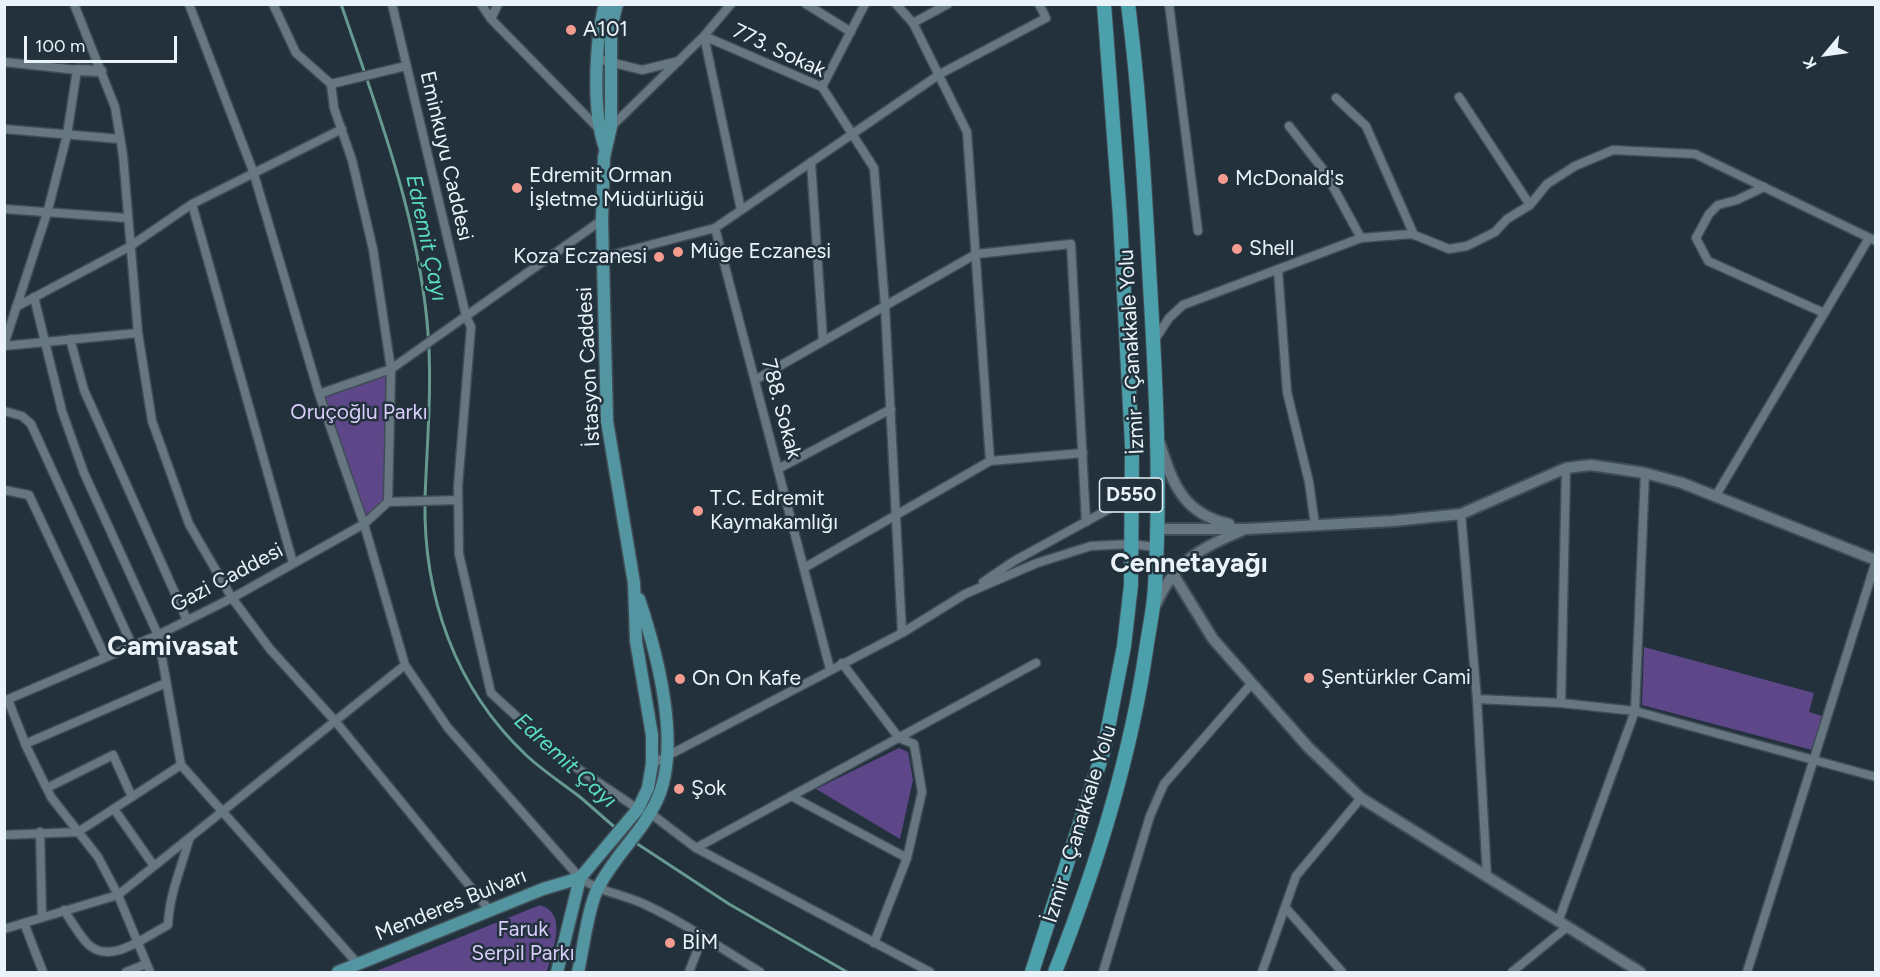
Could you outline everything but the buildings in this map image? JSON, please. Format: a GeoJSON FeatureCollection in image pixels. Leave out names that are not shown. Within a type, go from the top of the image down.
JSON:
{"type":"FeatureCollection","features":[{"type":"Feature","properties":{"kind":"highway","name":"İzmir - Çanakkale Yolu"},"geometry":{"type":"LineString","coordinates":[[1032,972],[1104,749],[1125,635],[1131,585],[1132,456],[1127,339],[1104,4]]}},
{"type":"Feature","properties":{"kind":"highway","name":"İzmir - Çanakkale Yolu"},"geometry":{"type":"LineString","coordinates":[[1055,972],[1081,905],[1125,760],[1141,684],[1155,588],[1157,432],[1154,341],[1145,200],[1128,4]]}},
{"type":"Feature","properties":{"kind":"main road","name":"İstasyon Caddesi"},"geometry":{"type":"LineString","coordinates":[[580,878],[635,813],[648,788],[652,764],[652,735],[636,641],[634,583],[607,421],[602,220],[605,148],[611,127],[598,28],[605,4]]}},
{"type":"Feature","properties":{"kind":"main road","name":"İstasyon Caddesi"},"geometry":{"type":"LineString","coordinates":[[605,148],[598,128],[604,61],[617,4]]}},
{"type":"Feature","properties":{"kind":"main road","name":"İstasyon Caddesi"},"geometry":{"type":"LineString","coordinates":[[596,889],[658,799],[669,757],[653,641],[634,583]]}},
{"type":"Feature","properties":{"kind":"main road","name":"Menderes Bulvarı"},"geometry":{"type":"LineString","coordinates":[[338,972],[490,910],[580,878]]}},
{"type":"Feature","properties":{"kind":"main road"},"geometry":{"type":"LineString","coordinates":[[558,972],[580,878]]}},
{"type":"Feature","properties":{"kind":"main road"},"geometry":{"type":"LineString","coordinates":[[578,972],[596,889]]}},
{"type":"Feature","properties":{"kind":"street"},"geometry":{"type":"LineString","coordinates":[[74,4],[115,107],[138,333],[153,422],[189,524],[232,598],[270,649],[336,722],[490,910]]}},
{"type":"Feature","properties":{"kind":"street"},"geometry":{"type":"LineString","coordinates":[[189,4],[253,171],[319,394],[364,524],[405,665],[448,728],[580,878],[596,889],[642,904],[703,936],[760,972]]}},
{"type":"Feature","properties":{"kind":"street"},"geometry":{"type":"LineString","coordinates":[[273,4],[296,53],[331,84],[334,108],[342,129],[373,249],[391,369],[388,502],[458,500]]}},
{"type":"Feature","properties":{"kind":"street","name":"Eminkuyu Caddesi"},"geometry":{"type":"LineString","coordinates":[[392,4],[463,318],[471,327],[458,500],[459,554],[491,693],[562,758],[635,813]]}},
{"type":"Feature","properties":{"kind":"street"},"geometry":{"type":"LineString","coordinates":[[481,4],[491,19],[598,128],[611,127],[680,61],[731,4]]}},
{"type":"Feature","properties":{"kind":"street"},"geometry":{"type":"LineString","coordinates":[[491,19],[498,4]]}},
{"type":"Feature","properties":{"kind":"street"},"geometry":{"type":"LineString","coordinates":[[806,4],[851,32]]}},
{"type":"Feature","properties":{"kind":"street"},"geometry":{"type":"LineString","coordinates":[[822,87],[865,4]]}},
{"type":"Feature","properties":{"kind":"street"},"geometry":{"type":"LineString","coordinates":[[896,4],[913,23],[967,132],[990,461]]}},
{"type":"Feature","properties":{"kind":"street"},"geometry":{"type":"LineString","coordinates":[[913,23],[948,4]]}},
{"type":"Feature","properties":{"kind":"street"},"geometry":{"type":"LineString","coordinates":[[1039,4],[1046,18]]}},
{"type":"Feature","properties":{"kind":"street"},"geometry":{"type":"LineString","coordinates":[[1044,4],[1046,18]]}},
{"type":"Feature","properties":{"kind":"street"},"geometry":{"type":"LineString","coordinates":[[1169,4],[1198,231]]}},
{"type":"Feature","properties":{"kind":"street"},"geometry":{"type":"LineString","coordinates":[[604,257],[715,228],[940,74],[1046,18]]}},
{"type":"Feature","properties":{"kind":"street"},"geometry":{"type":"LineString","coordinates":[[704,36],[741,210]]}},
{"type":"Feature","properties":{"kind":"street","name":"773. Sokak"},"geometry":{"type":"LineString","coordinates":[[704,36],[822,87],[874,168],[885,306],[902,633]]}},
{"type":"Feature","properties":{"kind":"street"},"geometry":{"type":"LineString","coordinates":[[604,61],[642,70],[680,61]]}},
{"type":"Feature","properties":{"kind":"street"},"geometry":{"type":"LineString","coordinates":[[4,62],[101,72]]}},
{"type":"Feature","properties":{"kind":"street"},"geometry":{"type":"LineString","coordinates":[[331,84],[406,66]]}},
{"type":"Feature","properties":{"kind":"street"},"geometry":{"type":"LineString","coordinates":[[77,70],[67,135],[48,210],[4,345],[138,333]]}},
{"type":"Feature","properties":{"kind":"street"},"geometry":{"type":"LineString","coordinates":[[1459,97],[1530,205]]}},
{"type":"Feature","properties":{"kind":"street"},"geometry":{"type":"LineString","coordinates":[[1336,98],[1366,126],[1414,235]]}},
{"type":"Feature","properties":{"kind":"street"},"geometry":{"type":"LineString","coordinates":[[1289,126],[1325,172],[1361,238]]}},
{"type":"Feature","properties":{"kind":"street"},"geometry":{"type":"LineString","coordinates":[[4,129],[120,139]]}},
{"type":"Feature","properties":{"kind":"street"},"geometry":{"type":"LineString","coordinates":[[16,307],[129,247],[192,204],[253,171],[342,129]]}},
{"type":"Feature","properties":{"kind":"street"},"geometry":{"type":"LineString","coordinates":[[1154,341],[1169,318],[1183,305],[1361,238],[1414,235],[1449,249],[1467,246],[1495,232],[1507,219],[1530,205],[1547,184],[1575,166],[1613,150],[1695,154],[1872,239],[1824,314],[1715,497]]}},
{"type":"Feature","properties":{"kind":"street"},"geometry":{"type":"LineString","coordinates":[[811,162],[823,340]]}},
{"type":"Feature","properties":{"kind":"street"},"geometry":{"type":"LineString","coordinates":[[1764,187],[1737,200],[1718,205],[1709,214],[1696,238],[1708,261],[1824,314]]}},
{"type":"Feature","properties":{"kind":"street"},"geometry":{"type":"LineString","coordinates":[[192,204],[293,563]]}},
{"type":"Feature","properties":{"kind":"street"},"geometry":{"type":"LineString","coordinates":[[4,209],[48,210],[127,218]]}},
{"type":"Feature","properties":{"kind":"street"},"geometry":{"type":"LineString","coordinates":[[319,394],[391,369],[602,220]]}},
{"type":"Feature","properties":{"kind":"street","name":"788. Sokak"},"geometry":{"type":"LineString","coordinates":[[715,228],[830,669]]}},
{"type":"Feature","properties":{"kind":"street"},"geometry":{"type":"LineString","coordinates":[[755,380],[976,254],[1071,244],[1086,522]]}},
{"type":"Feature","properties":{"kind":"street"},"geometry":{"type":"LineString","coordinates":[[1278,270],[1287,392],[1309,482],[1315,525]]}},
{"type":"Feature","properties":{"kind":"street"},"geometry":{"type":"LineString","coordinates":[[34,297],[43,342],[62,411],[84,473],[158,635],[181,765],[358,964]]}},
{"type":"Feature","properties":{"kind":"street"},"geometry":{"type":"LineString","coordinates":[[70,339],[84,390],[187,620]]}},
{"type":"Feature","properties":{"kind":"street"},"geometry":{"type":"LineString","coordinates":[[778,469],[891,409]]}},
{"type":"Feature","properties":{"kind":"street"},"geometry":{"type":"LineString","coordinates":[[4,411],[22,416],[31,424],[132,645]]}},
{"type":"Feature","properties":{"kind":"street"},"geometry":{"type":"LineString","coordinates":[[1157,432],[1169,473],[1189,507],[1214,521],[1247,529]]}},
{"type":"Feature","properties":{"kind":"street"},"geometry":{"type":"LineString","coordinates":[[804,568],[990,461],[1083,453]]}},
{"type":"Feature","properties":{"kind":"street"},"geometry":{"type":"LineString","coordinates":[[1156,529],[1247,529],[1393,521],[1461,514],[1566,468],[1591,465],[1645,473],[1682,483],[1875,561],[1747,972]]}},
{"type":"Feature","properties":{"kind":"street"},"geometry":{"type":"LineString","coordinates":[[1561,703],[1566,468]]}},
{"type":"Feature","properties":{"kind":"street"},"geometry":{"type":"LineString","coordinates":[[1512,972],[1563,925],[1635,711],[1645,473]]}},
{"type":"Feature","properties":{"kind":"street"},"geometry":{"type":"LineString","coordinates":[[4,490],[29,495],[105,656]]}},
{"type":"Feature","properties":{"kind":"street"},"geometry":{"type":"LineString","coordinates":[[652,764],[902,633],[1014,561],[1131,497],[1157,503]]}},
{"type":"Feature","properties":{"kind":"street","name":"Gazi Caddesi"},"geometry":{"type":"LineString","coordinates":[[6,700],[158,635],[232,598],[364,524],[388,502]]}},
{"type":"Feature","properties":{"kind":"street"},"geometry":{"type":"LineString","coordinates":[[1461,514],[1477,699],[1487,877]]}},
{"type":"Feature","properties":{"kind":"street"},"geometry":{"type":"LineString","coordinates":[[1151,614],[1173,574],[1190,556],[1247,529]]}},
{"type":"Feature","properties":{"kind":"street"},"geometry":{"type":"LineString","coordinates":[[965,594],[1037,563],[1089,546],[1131,544],[1155,548]]}},
{"type":"Feature","properties":{"kind":"street"},"geometry":{"type":"LineString","coordinates":[[1173,574],[1213,639],[1308,747],[1361,798],[1640,972]]}},
{"type":"Feature","properties":{"kind":"street"},"geometry":{"type":"LineString","coordinates":[[842,663],[898,738],[914,744],[922,792],[907,858],[874,943]]}},
{"type":"Feature","properties":{"kind":"street"},"geometry":{"type":"LineString","coordinates":[[696,848],[1036,663]]}},
{"type":"Feature","properties":{"kind":"street"},"geometry":{"type":"LineString","coordinates":[[4,928],[118,895],[405,665]]}},
{"type":"Feature","properties":{"kind":"street"},"geometry":{"type":"LineString","coordinates":[[25,744],[166,683]]}},
{"type":"Feature","properties":{"kind":"street"},"geometry":{"type":"LineString","coordinates":[[1103,972],[1150,816],[1164,784],[1252,683]]}},
{"type":"Feature","properties":{"kind":"street"},"geometry":{"type":"LineString","coordinates":[[1477,699],[1561,703],[1635,711],[1875,777]]}},
{"type":"Feature","properties":{"kind":"street"},"geometry":{"type":"LineString","coordinates":[[6,700],[46,788],[98,857],[138,940],[148,968],[126,972]]}},
{"type":"Feature","properties":{"kind":"street"},"geometry":{"type":"LineString","coordinates":[[46,788],[113,755],[132,797]]}},
{"type":"Feature","properties":{"kind":"street"},"geometry":{"type":"LineString","coordinates":[[4,835],[78,832],[181,765]]}},
{"type":"Feature","properties":{"kind":"street"},"geometry":{"type":"LineString","coordinates":[[791,796],[907,858]]}},
{"type":"Feature","properties":{"kind":"street"},"geometry":{"type":"LineString","coordinates":[[1262,972],[1296,876],[1361,798]]}},
{"type":"Feature","properties":{"kind":"street"},"geometry":{"type":"LineString","coordinates":[[114,808],[154,866]]}},
{"type":"Feature","properties":{"kind":"street"},"geometry":{"type":"LineString","coordinates":[[647,818],[696,848],[930,972]]}},
{"type":"Feature","properties":{"kind":"street"},"geometry":{"type":"LineString","coordinates":[[40,832],[42,917]]}},
{"type":"Feature","properties":{"kind":"street"},"geometry":{"type":"LineString","coordinates":[[64,910],[87,944],[98,951],[115,952],[131,946],[168,925],[169,903],[176,889],[189,839]]}},
{"type":"Feature","properties":{"kind":"street"},"geometry":{"type":"LineString","coordinates":[[1285,907],[1342,972]]}},
{"type":"Feature","properties":{"kind":"street"},"geometry":{"type":"LineString","coordinates":[[24,923],[43,972]]}},
{"type":"Feature","properties":{"kind":"street"},"geometry":{"type":"LineString","coordinates":[[689,972],[703,936]]}},
{"type":"Feature","properties":{"kind":"green space","name":"Oruçoğlu Parkı"},"geometry":{"type":"Polygon","coordinates":[[[391,369],[388,502],[364,524],[319,394],[391,369]]]}},
{"type":"Feature","properties":{"kind":"green space"},"geometry":{"type":"Polygon","coordinates":[[[1644,647],[1814,693],[1809,712],[1822,716],[1812,750],[1642,705],[1644,647]]]}},
{"type":"Feature","properties":{"kind":"green space"},"geometry":{"type":"Polygon","coordinates":[[[899,748],[908,752],[913,780],[900,839],[816,789],[899,748]]]}},
{"type":"Feature","properties":{"kind":"green space","name":"Faruk Serpil Parkı"},"geometry":{"type":"Polygon","coordinates":[[[540,905],[554,916],[556,925],[555,944],[547,972],[374,972],[540,905]]]}},
{"type":"Feature","properties":{"kind":"waterway","name":"Edremit Çayı"},"geometry":{"type":"LineString","coordinates":[[341,4],[393,161],[422,280],[430,366],[425,499],[426,535],[437,605],[448,638],[462,670],[501,729],[532,761],[580,797],[618,830]]}},
{"type":"Feature","properties":{"kind":"waterway","name":"Edremit Çayı"},"geometry":{"type":"LineString","coordinates":[[633,841],[729,904],[847,972]]}},
{"type":"Feature","properties":{"kind":"place","name":"A101"},"geometry":{"type":"Point","coordinates":[571,30]}},
{"type":"Feature","properties":{"kind":"place","name":"McDonald's"},"geometry":{"type":"Point","coordinates":[1223,179]}},
{"type":"Feature","properties":{"kind":"place","name":"Edremit Orman İşletme Müdürlüğü"},"geometry":{"type":"Point","coordinates":[517,188]}},
{"type":"Feature","properties":{"kind":"place","name":"Shell"},"geometry":{"type":"Point","coordinates":[1237,249]}},
{"type":"Feature","properties":{"kind":"place","name":"Müge Eczanesi"},"geometry":{"type":"Point","coordinates":[678,252]}},
{"type":"Feature","properties":{"kind":"place","name":"Koza Eczanesi"},"geometry":{"type":"Point","coordinates":[659,257]}},
{"type":"Feature","properties":{"kind":"place","name":"T.C. Edremit Kaymakamlığı"},"geometry":{"type":"Point","coordinates":[698,511]}},
{"type":"Feature","properties":{"kind":"place","name":"Şentürkler Cami"},"geometry":{"type":"Point","coordinates":[1309,678]}},
{"type":"Feature","properties":{"kind":"place","name":"On On Kafe"},"geometry":{"type":"Point","coordinates":[680,679]}},
{"type":"Feature","properties":{"kind":"place","name":"Şok"},"geometry":{"type":"Point","coordinates":[679,789]}},
{"type":"Feature","properties":{"kind":"place","name":"BİM"},"geometry":{"type":"Point","coordinates":[670,943]}},
{"type":"Feature","properties":{"kind":"district","name":"Cennetayağı"},"geometry":{"type":"Point","coordinates":[1189,564]}},
{"type":"Feature","properties":{"kind":"district","name":"Camivasat"},"geometry":{"type":"Point","coordinates":[173,647]}}]}
